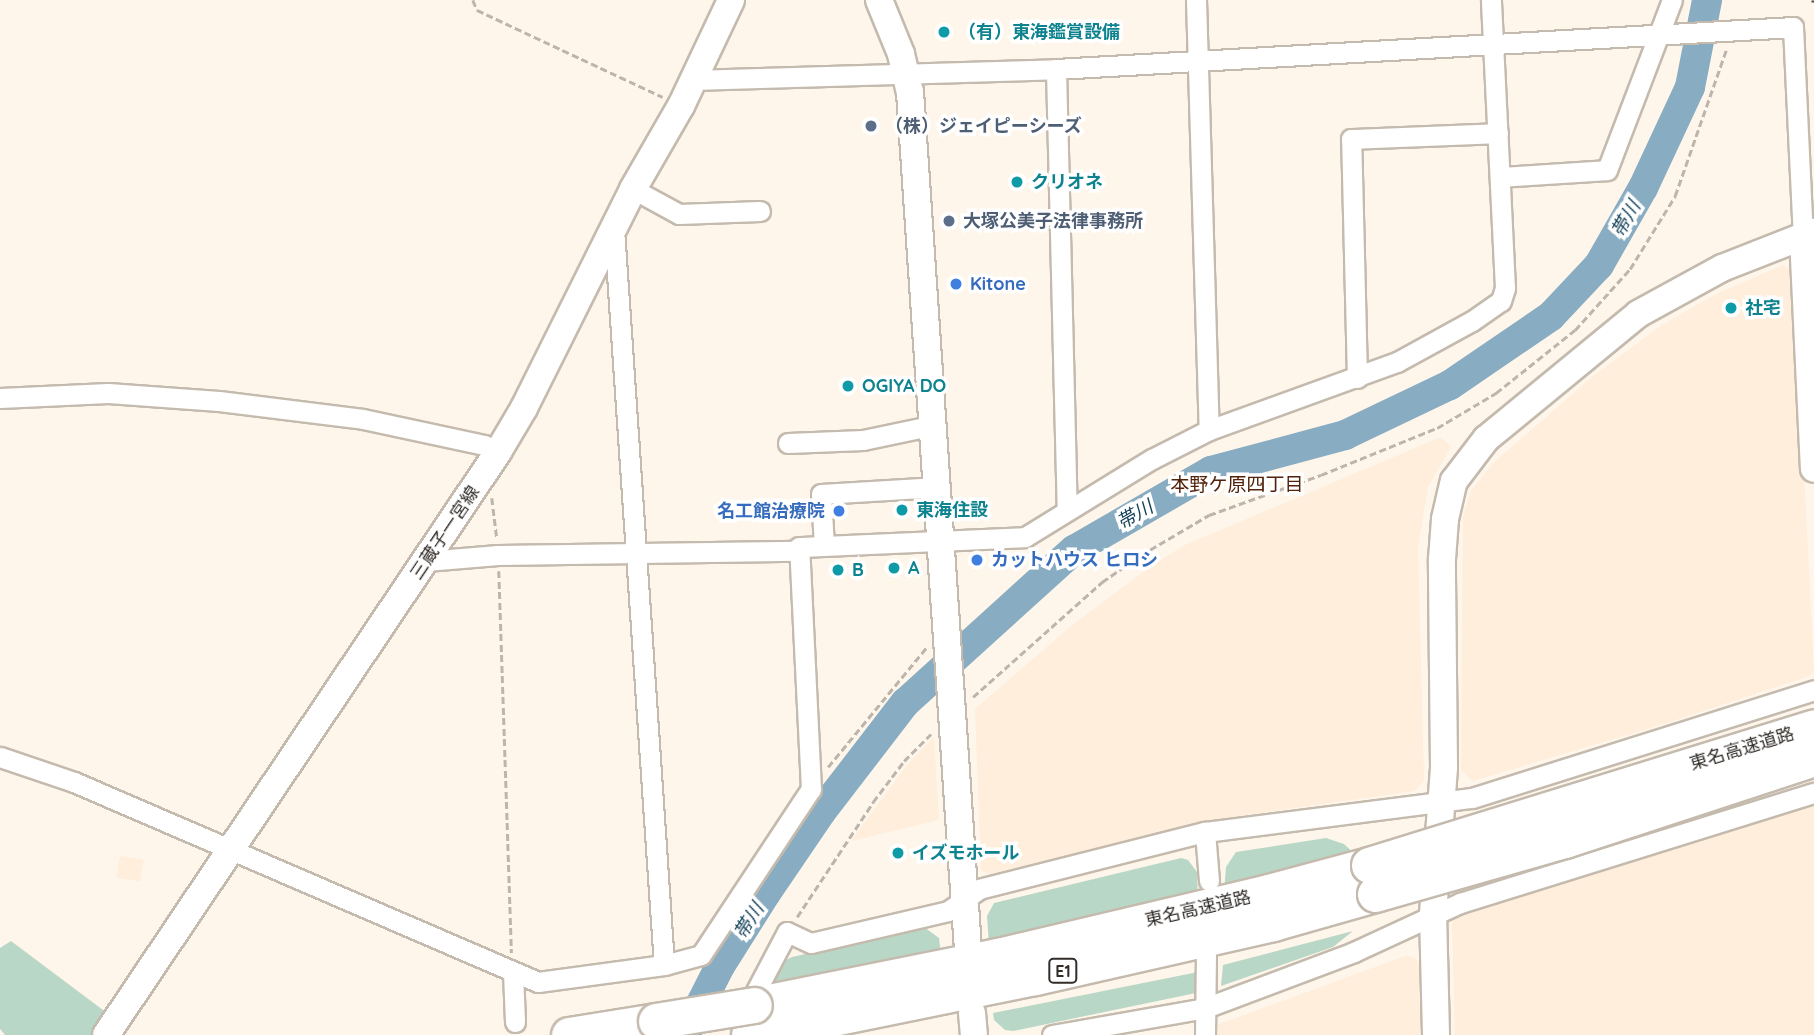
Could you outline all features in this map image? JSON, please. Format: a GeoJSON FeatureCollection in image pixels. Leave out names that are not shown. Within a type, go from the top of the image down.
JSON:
{"type":"FeatureCollection","features":[{"type":"Feature","properties":{"kind":"highway","name":"東名高速道路"},"geometry":{"type":"LineString","coordinates":[[1372,880],[1814,727]]}},
{"type":"Feature","properties":{"kind":"highway","name":"東名高速道路"},"geometry":{"type":"LineString","coordinates":[[569,1035],[656,1021],[751,1020],[998,956],[1268,892],[1372,880],[1565,840],[1814,758]]}},
{"type":"Feature","properties":{"kind":"street","name":"三蔵子一宮線"},"geometry":{"type":"LineString","coordinates":[[106,1035],[480,482],[524,408],[633,189],[681,106],[731,0]]}},
{"type":"Feature","properties":{"kind":"street"},"geometry":{"type":"LineString","coordinates":[[879,0],[891,26],[906,75],[916,164],[968,949]]}},
{"type":"Feature","properties":{"kind":"street"},"geometry":{"type":"LineString","coordinates":[[1196,0],[1209,430]]}},
{"type":"Feature","properties":{"kind":"street"},"geometry":{"type":"LineString","coordinates":[[0,757],[74,782],[538,982],[664,965],[701,955],[811,789],[799,547],[1025,537],[1152,459],[1209,430],[1397,362],[1472,321],[1501,301],[1505,288],[1491,0]]}},
{"type":"Feature","properties":{"kind":"street"},"geometry":{"type":"LineString","coordinates":[[1500,177],[1607,170],[1667,32],[1672,0]]}},
{"type":"Feature","properties":{"kind":"street"},"geometry":{"type":"LineString","coordinates":[[693,80],[1056,69],[1493,41],[1793,27],[1808,234],[1814,469]]}},
{"type":"Feature","properties":{"kind":"street"},"geometry":{"type":"LineString","coordinates":[[1056,69],[1067,510]]}},
{"type":"Feature","properties":{"kind":"street"},"geometry":{"type":"LineString","coordinates":[[1357,378],[1351,139],[1498,133]]}},
{"type":"Feature","properties":{"kind":"street"},"geometry":{"type":"LineString","coordinates":[[633,189],[680,214],[760,211]]}},
{"type":"Feature","properties":{"kind":"street"},"geometry":{"type":"LineString","coordinates":[[614,228],[664,965]]}},
{"type":"Feature","properties":{"kind":"street"},"geometry":{"type":"LineString","coordinates":[[1436,1035],[1433,914],[1439,803],[1444,767],[1442,559],[1445,519],[1454,481],[1486,439],[1639,314],[1722,268],[1808,234]]}},
{"type":"Feature","properties":{"kind":"street"},"geometry":{"type":"LineString","coordinates":[[0,398],[108,393],[219,401],[363,419],[484,445],[498,452]]}},
{"type":"Feature","properties":{"kind":"street"},"geometry":{"type":"LineString","coordinates":[[788,443],[863,440],[934,425]]}},
{"type":"Feature","properties":{"kind":"street"},"geometry":{"type":"LineString","coordinates":[[824,546],[821,494],[938,487]]}},
{"type":"Feature","properties":{"kind":"street"},"geometry":{"type":"LineString","coordinates":[[426,561],[498,555],[799,551]]}},
{"type":"Feature","properties":{"kind":"street"},"geometry":{"type":"LineString","coordinates":[[734,1035],[787,932],[811,943],[948,911],[979,889],[1205,832],[1472,798],[1814,690]]}},
{"type":"Feature","properties":{"kind":"street"},"geometry":{"type":"LineString","coordinates":[[1052,1035],[1205,1008],[1354,952],[1412,927],[1433,914],[1814,793]]}},
{"type":"Feature","properties":{"kind":"street"},"geometry":{"type":"LineString","coordinates":[[1205,832],[1209,881]]}},
{"type":"Feature","properties":{"kind":"street"},"geometry":{"type":"LineString","coordinates":[[1205,1035],[1206,955]]}},
{"type":"Feature","properties":{"kind":"street"},"geometry":{"type":"LineString","coordinates":[[513,972],[515,1022]]}},
{"type":"Feature","properties":{"kind":"path"},"geometry":{"type":"LineString","coordinates":[[472,0],[477,10],[681,106]]}},
{"type":"Feature","properties":{"kind":"path"},"geometry":{"type":"LineString","coordinates":[[787,932],[844,844],[904,761],[952,710],[1102,582],[1141,555],[1209,515],[1321,475],[1437,428],[1496,393],[1575,330],[1630,269],[1675,197],[1727,48],[1725,30]]}},
{"type":"Feature","properties":{"kind":"path"},"geometry":{"type":"LineString","coordinates":[[480,482],[492,497],[495,508],[513,972]]}},
{"type":"Feature","properties":{"kind":"path"},"geometry":{"type":"LineString","coordinates":[[811,789],[861,723],[947,633]]}},
{"type":"Feature","properties":{"kind":"shaded area"},"geometry":{"type":"Polygon","coordinates":[[[1783,265],[1794,273],[1814,670],[1810,676],[1664,724],[1473,781],[1461,771],[1463,517],[1471,491],[1492,464],[1592,377],[1662,325],[1716,294],[1783,265]]]}},
{"type":"Feature","properties":{"kind":"shaded area"},"geometry":{"type":"Polygon","coordinates":[[[1441,437],[1451,447],[1428,487],[1418,547],[1424,780],[1415,791],[1225,818],[989,874],[981,870],[975,709],[1071,626],[1154,564],[1185,545],[1441,437]]]}},
{"type":"Feature","properties":{"kind":"shaded area"},"geometry":{"type":"Polygon","coordinates":[[[934,737],[939,820],[851,841],[907,765],[934,737]]]}},
{"type":"Feature","properties":{"kind":"shaded area"},"geometry":{"type":"Polygon","coordinates":[[[1814,801],[1814,1035],[1455,1035],[1452,921],[1460,912],[1814,801]]]}},
{"type":"Feature","properties":{"kind":"shaded area"},"geometry":{"type":"Polygon","coordinates":[[[120,856],[144,860],[140,881],[117,878],[120,856]]]}},
{"type":"Feature","properties":{"kind":"shaded area"},"geometry":{"type":"Polygon","coordinates":[[[1405,956],[1413,957],[1419,962],[1420,1035],[1212,1035],[1214,1026],[1405,956]]]}},
{"type":"Feature","properties":{"kind":"green space"},"geometry":{"type":"Polygon","coordinates":[[[1326,838],[1344,844],[1359,858],[1224,893],[1226,867],[1236,852],[1326,838]]]}},
{"type":"Feature","properties":{"kind":"green space"},"geometry":{"type":"Polygon","coordinates":[[[1181,858],[1188,860],[1197,872],[1198,899],[989,945],[987,916],[994,903],[1181,858]]]}},
{"type":"Feature","properties":{"kind":"green space"},"geometry":{"type":"Polygon","coordinates":[[[924,927],[939,938],[941,954],[764,989],[778,964],[792,957],[924,927]]]}},
{"type":"Feature","properties":{"kind":"green space"},"geometry":{"type":"Polygon","coordinates":[[[1353,931],[1333,947],[1221,986],[1223,965],[1353,931]]]}},
{"type":"Feature","properties":{"kind":"green space"},"geometry":{"type":"Polygon","coordinates":[[[11,941],[107,1013],[92,1035],[5,1035],[0,1029],[0,948],[11,941]]]}},
{"type":"Feature","properties":{"kind":"green space"},"geometry":{"type":"Polygon","coordinates":[[[1198,972],[1196,993],[1013,1031],[1005,1030],[994,1020],[993,1013],[1198,972]]]}},
{"type":"Feature","properties":{"kind":"waterway","name":"帯川"},"geometry":{"type":"LineString","coordinates":[[685,1035],[720,966],[766,893],[821,812],[905,703],[1074,550],[1211,471],[1345,435],[1450,385],[1551,316],[1599,265],[1643,188],[1690,87],[1707,0]]}},
{"type":"Feature","properties":{"kind":"place","name":"（有）東海鑑賞設備"},"geometry":{"type":"Point","coordinates":[944,32]}},
{"type":"Feature","properties":{"kind":"place","name":"（株）ジェイピーシーズ"},"geometry":{"type":"Point","coordinates":[871,126]}},
{"type":"Feature","properties":{"kind":"place","name":"クリオネ"},"geometry":{"type":"Point","coordinates":[1017,182]}},
{"type":"Feature","properties":{"kind":"place","name":"大塚公美子法律事務所"},"geometry":{"type":"Point","coordinates":[949,221]}},
{"type":"Feature","properties":{"kind":"place","name":"Kitone"},"geometry":{"type":"Point","coordinates":[956,284]}},
{"type":"Feature","properties":{"kind":"place","name":"社宅"},"geometry":{"type":"Point","coordinates":[1731,308]}},
{"type":"Feature","properties":{"kind":"place","name":"OGIYA DO"},"geometry":{"type":"Point","coordinates":[848,386]}},
{"type":"Feature","properties":{"kind":"place","name":"東海住設"},"geometry":{"type":"Point","coordinates":[902,510]}},
{"type":"Feature","properties":{"kind":"place","name":"名工館治療院"},"geometry":{"type":"Point","coordinates":[839,511]}},
{"type":"Feature","properties":{"kind":"place","name":"カットハウス ヒロシ"},"geometry":{"type":"Point","coordinates":[977,560]}},
{"type":"Feature","properties":{"kind":"place","name":"A"},"geometry":{"type":"Point","coordinates":[894,568]}},
{"type":"Feature","properties":{"kind":"place","name":"B"},"geometry":{"type":"Point","coordinates":[838,570]}},
{"type":"Feature","properties":{"kind":"place","name":"イズモホール"},"geometry":{"type":"Point","coordinates":[898,853]}},
{"type":"Feature","properties":{"kind":"district","name":"本野ケ原四丁目"},"geometry":{"type":"Point","coordinates":[1237,485]}}]}
